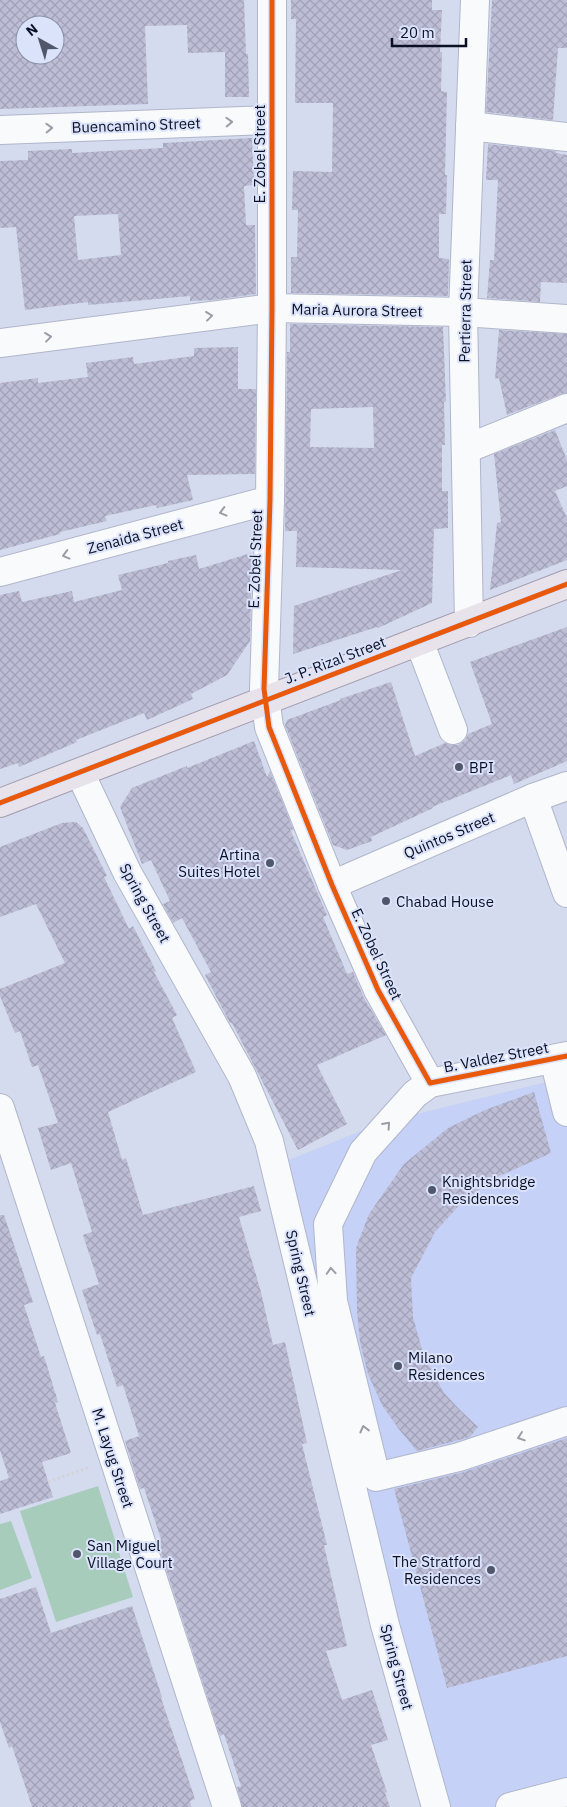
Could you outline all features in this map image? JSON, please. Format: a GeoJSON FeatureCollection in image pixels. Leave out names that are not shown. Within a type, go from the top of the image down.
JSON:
{"type":"FeatureCollection","features":[{"type":"Feature","properties":{"kind":"main road","name":"J. P. Rizal Street"},"geometry":{"type":"LineString","coordinates":[[0,803],[567,584]]}},
{"type":"Feature","properties":{"kind":"street","name":"E. Zobel Street"},"geometry":{"type":"LineString","coordinates":[[272,0],[270,500],[264,689],[269,727],[332,885],[378,990],[430,1083]]}},
{"type":"Feature","properties":{"kind":"street","name":"Pertierra Street"},"geometry":{"type":"LineString","coordinates":[[469,623],[464,312],[475,0]]}},
{"type":"Feature","properties":{"kind":"street","name":"Buencamino Street"},"geometry":{"type":"LineString","coordinates":[[0,130],[272,120]]}},
{"type":"Feature","properties":{"kind":"street"},"geometry":{"type":"LineString","coordinates":[[470,126],[567,137]]}},
{"type":"Feature","properties":{"kind":"street","name":"Maria Aurora Street"},"geometry":{"type":"LineString","coordinates":[[0,343],[272,308],[464,312],[567,319]]}},
{"type":"Feature","properties":{"kind":"street"},"geometry":{"type":"LineString","coordinates":[[466,450],[567,408]]}},
{"type":"Feature","properties":{"kind":"street","name":"Zenaida Street"},"geometry":{"type":"LineString","coordinates":[[0,572],[270,500]]}},
{"type":"Feature","properties":{"kind":"street"},"geometry":{"type":"LineString","coordinates":[[419,642],[453,730]]}},
{"type":"Feature","properties":{"kind":"street","name":"Spring Street"},"geometry":{"type":"LineString","coordinates":[[80,773],[127,872],[242,1076],[269,1141],[385,1625],[436,1807]]}},
{"type":"Feature","properties":{"kind":"street","name":"Quintos Street"},"geometry":{"type":"LineString","coordinates":[[332,885],[533,798],[567,786]]}},
{"type":"Feature","properties":{"kind":"street"},"geometry":{"type":"LineString","coordinates":[[533,798],[567,893]]}},
{"type":"Feature","properties":{"kind":"street"},"geometry":{"type":"LineString","coordinates":[[560,1058],[567,1112]]}},
{"type":"Feature","properties":{"kind":"street","name":"B. Valdez Street"},"geometry":{"type":"LineString","coordinates":[[430,1083],[560,1058]]}},
{"type":"Feature","properties":{"kind":"street"},"geometry":{"type":"LineString","coordinates":[[430,1083],[415,1094],[362,1152],[328,1224],[333,1301],[376,1477],[459,1457],[567,1421]]}},
{"type":"Feature","properties":{"kind":"street","name":"M. Layug Street"},"geometry":{"type":"LineString","coordinates":[[0,1108],[226,1807]]}},
{"type":"Feature","properties":{"kind":"street"},"geometry":{"type":"LineString","coordinates":[[510,1807],[567,1792]]}},
{"type":"Feature","properties":{"kind":"path"},"geometry":{"type":"LineString","coordinates":[[48,1482],[114,1459]]}},
{"type":"Feature","properties":{"kind":"shaded area"},"geometry":{"type":"Polygon","coordinates":[[[567,1077],[567,1807],[441,1807],[286,1161],[384,1122],[567,1077]]]}},
{"type":"Feature","properties":{"kind":"green space","name":"San Miguel Village Court"},"geometry":{"type":"Polygon","coordinates":[[[98,1486],[133,1597],[56,1622],[20,1511],[98,1486]]]}},
{"type":"Feature","properties":{"kind":"green space"},"geometry":{"type":"Polygon","coordinates":[[[11,1521],[32,1578],[0,1590],[0,1524],[11,1521]]]}},
{"type":"Feature","properties":{"kind":"building"},"geometry":{"type":"Polygon","coordinates":[[[0,0],[244,0],[249,97],[225,97],[225,52],[188,53],[187,25],[145,26],[148,104],[0,109],[0,0]]]}},
{"type":"Feature","properties":{"kind":"building"},"geometry":{"type":"Polygon","coordinates":[[[291,0],[432,0],[432,10],[442,10],[441,91],[447,92],[445,175],[447,175],[446,214],[439,214],[439,258],[449,259],[448,296],[291,293],[291,257],[297,257],[298,210],[292,210],[293,171],[332,172],[333,103],[295,103],[296,19],[291,19],[291,0]]]}},
{"type":"Feature","properties":{"kind":"building"},"geometry":{"type":"Polygon","coordinates":[[[492,0],[567,0],[567,48],[558,48],[553,120],[486,112],[492,0]]]}},
{"type":"Feature","properties":{"kind":"building"},"geometry":{"type":"Polygon","coordinates":[[[252,138],[254,185],[244,186],[246,225],[255,225],[256,294],[213,300],[190,301],[190,296],[88,305],[88,302],[25,310],[16,227],[0,228],[0,161],[28,160],[28,151],[72,149],[72,153],[163,148],[163,143],[252,138]],[[118,214],[74,216],[78,260],[121,255],[118,214]]]}},
{"type":"Feature","properties":{"kind":"building"},"geometry":{"type":"Polygon","coordinates":[[[488,144],[556,151],[556,153],[567,155],[567,283],[541,282],[540,302],[487,298],[490,260],[494,260],[498,180],[486,180],[488,144]]]}},
{"type":"Feature","properties":{"kind":"building"},"geometry":{"type":"Polygon","coordinates":[[[290,324],[443,327],[446,402],[444,402],[445,445],[442,445],[442,491],[448,491],[448,528],[434,529],[432,603],[378,628],[293,654],[294,606],[402,570],[296,567],[297,531],[285,531],[287,352],[290,352],[290,324]],[[373,407],[311,409],[310,447],[374,448],[373,407]]]}},
{"type":"Feature","properties":{"kind":"building"},"geometry":{"type":"Polygon","coordinates":[[[499,330],[567,334],[567,393],[507,415],[499,378],[495,379],[499,330]]]}},
{"type":"Feature","properties":{"kind":"building"},"geometry":{"type":"Polygon","coordinates":[[[238,347],[238,389],[256,389],[255,474],[187,475],[193,500],[157,508],[156,505],[105,516],[107,521],[60,532],[60,534],[0,550],[0,383],[38,378],[38,383],[88,377],[86,363],[133,357],[134,364],[194,356],[194,348],[238,347]]]}},
{"type":"Feature","properties":{"kind":"building"},"geometry":{"type":"Polygon","coordinates":[[[555,430],[567,460],[567,486],[555,491],[567,518],[567,560],[490,590],[497,523],[501,522],[494,454],[555,430]]]}},
{"type":"Feature","properties":{"kind":"building"},"geometry":{"type":"Polygon","coordinates":[[[251,553],[250,641],[227,675],[191,694],[193,699],[147,720],[144,713],[76,740],[77,742],[19,767],[18,763],[0,769],[0,595],[19,591],[22,602],[72,591],[74,602],[122,590],[118,575],[168,563],[168,561],[196,555],[199,569],[251,553]]]}},
{"type":"Feature","properties":{"kind":"building"},"geometry":{"type":"Polygon","coordinates":[[[567,627],[567,761],[514,784],[511,775],[432,807],[371,837],[372,841],[347,850],[333,845],[285,725],[287,720],[340,699],[391,682],[415,756],[445,743],[458,745],[465,740],[468,734],[492,724],[470,662],[567,627]]]}},
{"type":"Feature","properties":{"kind":"building"},"geometry":{"type":"Polygon","coordinates":[[[254,741],[267,777],[270,771],[294,831],[290,829],[327,915],[323,917],[347,974],[353,972],[364,998],[386,1035],[317,1065],[347,1124],[298,1150],[205,975],[211,972],[182,918],[173,923],[163,904],[170,901],[151,860],[142,864],[120,807],[132,788],[254,741]]]}},
{"type":"Feature","properties":{"kind":"building"},"geometry":{"type":"Polygon","coordinates":[[[76,822],[83,828],[107,876],[104,877],[129,929],[133,926],[156,971],[154,972],[177,1015],[172,1018],[196,1072],[108,1112],[122,1160],[126,1158],[143,1215],[254,1186],[261,1211],[239,1217],[261,1292],[273,1345],[285,1342],[307,1443],[302,1444],[327,1545],[324,1545],[347,1646],[326,1651],[342,1700],[372,1690],[388,1740],[371,1745],[387,1792],[385,1793],[390,1807],[242,1807],[237,1787],[241,1786],[224,1734],[220,1736],[157,1541],[161,1539],[144,1488],[140,1489],[125,1441],[139,1436],[123,1385],[117,1387],[100,1334],[97,1335],[82,1290],[99,1284],[83,1235],[92,1232],[71,1163],[51,1170],[38,1128],[58,1123],[38,1065],[32,1067],[20,1031],[15,1033],[0,996],[0,989],[65,963],[36,904],[0,917],[0,847],[62,823],[76,822]]]}},
{"type":"Feature","properties":{"kind":"building"},"geometry":{"type":"Polygon","coordinates":[[[534,1092],[551,1153],[495,1178],[463,1201],[435,1232],[411,1278],[413,1317],[424,1357],[444,1393],[478,1427],[470,1437],[417,1451],[382,1405],[368,1374],[360,1342],[357,1311],[356,1248],[369,1214],[404,1164],[448,1128],[485,1110],[534,1092]]]}},
{"type":"Feature","properties":{"kind":"building"},"geometry":{"type":"Polygon","coordinates":[[[0,1215],[4,1215],[33,1302],[24,1305],[41,1357],[44,1356],[58,1402],[55,1403],[71,1453],[42,1462],[53,1497],[0,1514],[0,1481],[9,1478],[0,1450],[0,1215]]]}},
{"type":"Feature","properties":{"kind":"building","name":"The Stratford Residences"},"geometry":{"type":"Polygon","coordinates":[[[567,1438],[567,1656],[447,1688],[394,1489],[464,1472],[567,1438]]]}},
{"type":"Feature","properties":{"kind":"building"},"geometry":{"type":"Polygon","coordinates":[[[36,1587],[51,1633],[132,1606],[195,1799],[190,1801],[191,1807],[32,1807],[12,1746],[9,1748],[0,1722],[0,1599],[36,1587]]]}},
{"type":"Feature","properties":{"kind":"cycle path"},"geometry":{"type":"LineString","coordinates":[[272,0],[270,500],[264,689],[269,727],[332,885],[378,990],[430,1083],[567,1056]]}},
{"type":"Feature","properties":{"kind":"cycle path"},"geometry":{"type":"LineString","coordinates":[[0,803],[567,584]]}},
{"type":"Feature","properties":{"kind":"place","name":"BPI"},"geometry":{"type":"Point","coordinates":[459,767]}},
{"type":"Feature","properties":{"kind":"place","name":"Artina Suites Hotel"},"geometry":{"type":"Point","coordinates":[270,863]}},
{"type":"Feature","properties":{"kind":"place","name":"Chabad House"},"geometry":{"type":"Point","coordinates":[386,901]}},
{"type":"Feature","properties":{"kind":"place","name":"Knightsbridge Residences"},"geometry":{"type":"Point","coordinates":[432,1190]}},
{"type":"Feature","properties":{"kind":"place","name":"Milano Residences"},"geometry":{"type":"Point","coordinates":[398,1366]}},
{"type":"Feature","properties":{"kind":"place","name":"San Miguel Village Court"},"geometry":{"type":"Point","coordinates":[77,1554]}},
{"type":"Feature","properties":{"kind":"place","name":"The Stratford Residences"},"geometry":{"type":"Point","coordinates":[491,1570]}}]}
